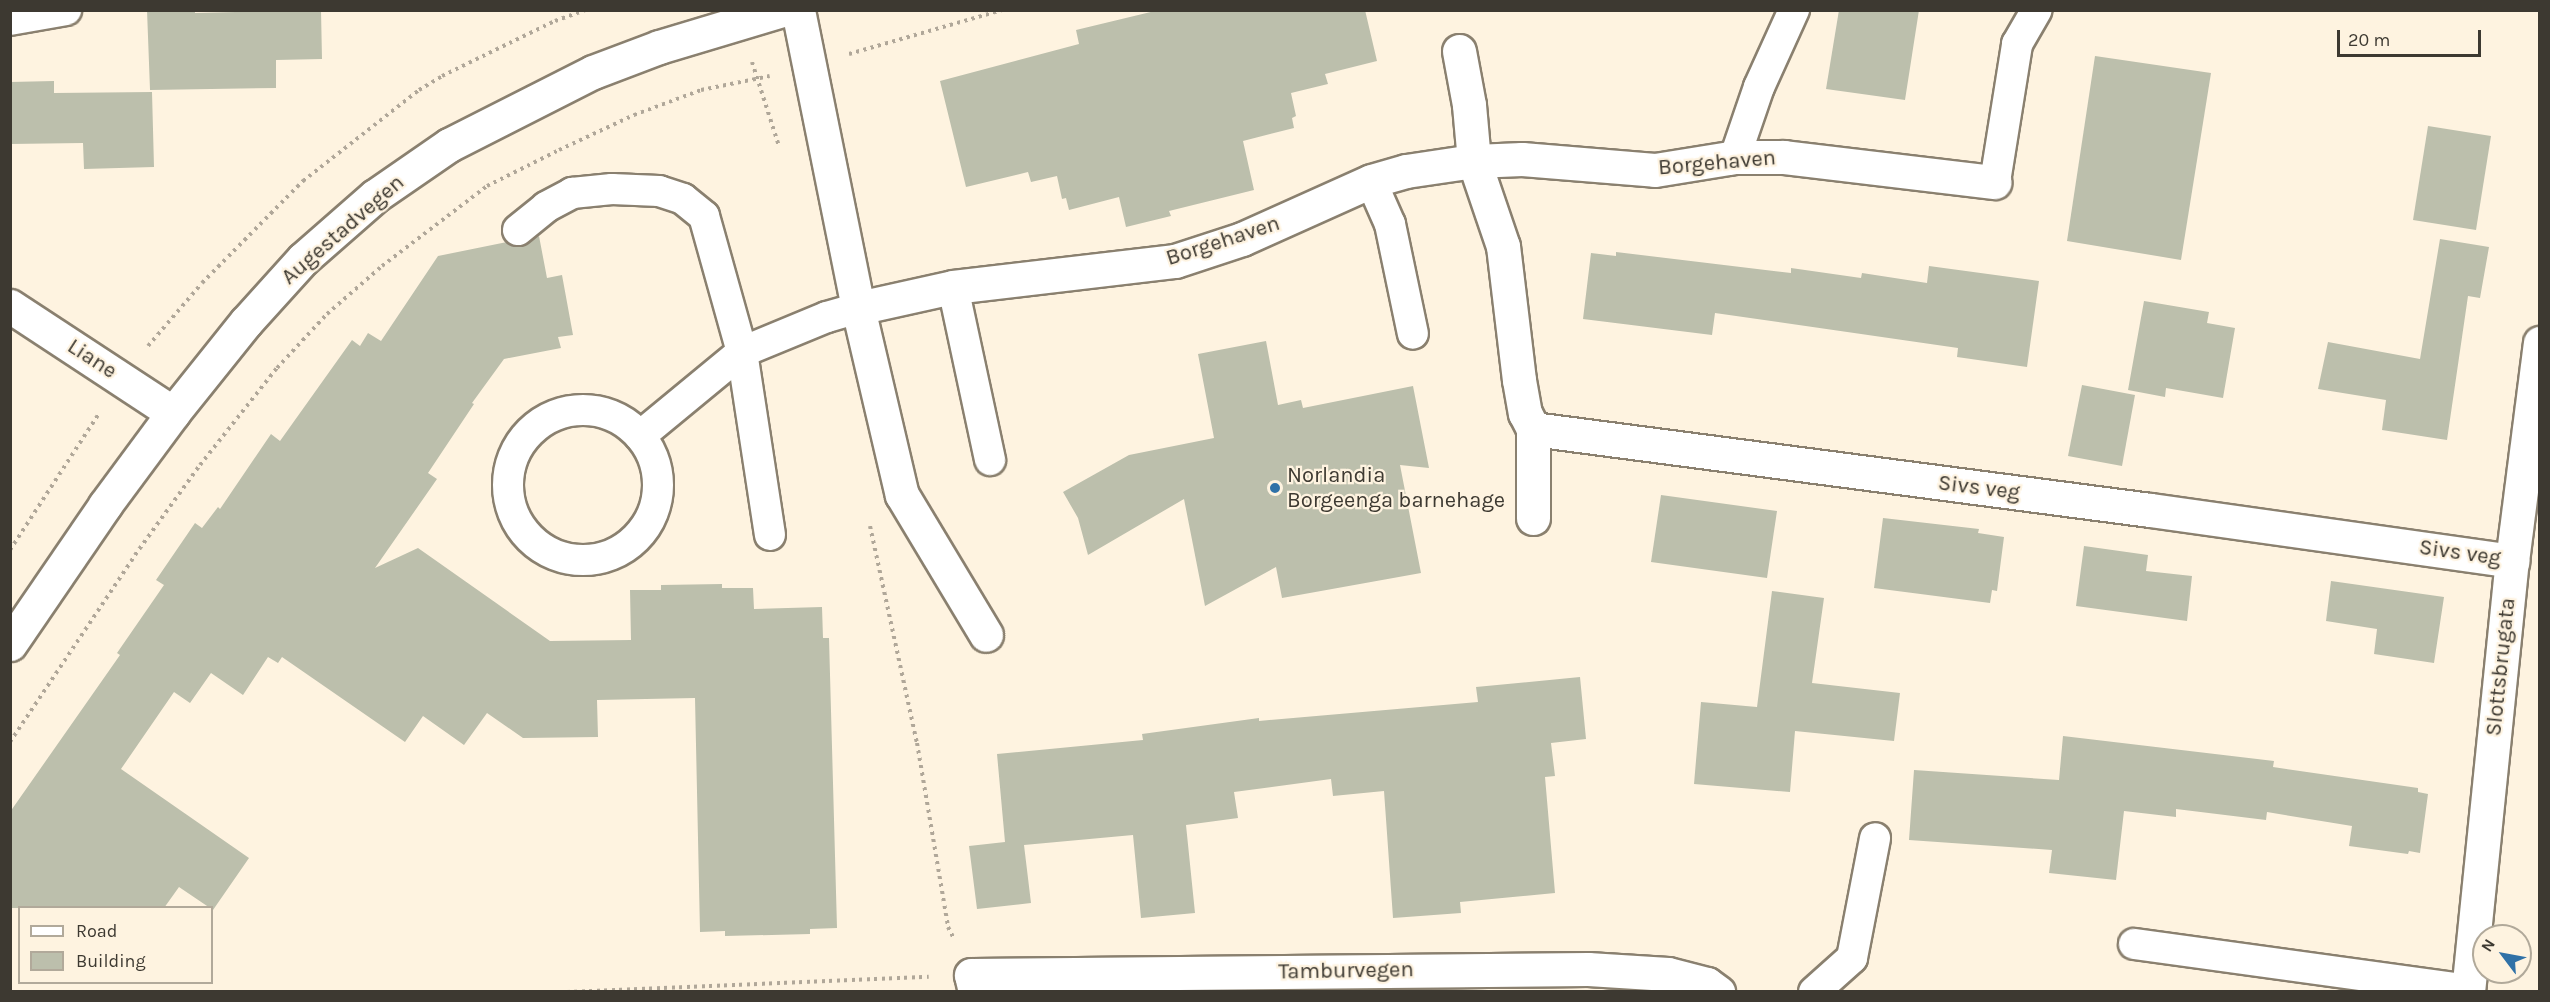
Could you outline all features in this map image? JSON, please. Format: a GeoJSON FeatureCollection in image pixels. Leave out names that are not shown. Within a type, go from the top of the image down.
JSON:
{"type":"FeatureCollection","features":[{"type":"Feature","properties":{"kind":"street","name":"Augestadvegen"},"geometry":{"type":"LineString","coordinates":[[10,644],[105,505],[173,413],[246,322],[303,259],[375,196],[449,145],[516,108],[593,72],[659,47],[782,10]]}},
{"type":"Feature","properties":{"kind":"street"},"geometry":{"type":"LineString","coordinates":[[798,10],[807,66],[858,308],[902,495],[986,635]]}},
{"type":"Feature","properties":{"kind":"street"},"geometry":{"type":"LineString","coordinates":[[1459,51],[1469,105],[1474,161],[1503,246],[1519,380],[1525,412],[1533,429],[1533,518]]}},
{"type":"Feature","properties":{"kind":"street","name":"Borgehaven"},"geometry":{"type":"LineString","coordinates":[[858,308],[953,287],[1175,261],[1242,239],[1371,181],[1406,171],[1474,161],[1522,159],[1655,170],[1735,157],[1784,157],[1995,182]]}},
{"type":"Feature","properties":{"kind":"street","name":"Liane"},"geometry":{"type":"LineString","coordinates":[[10,306],[173,413]]}},
{"type":"Feature","properties":{"kind":"street","name":"Slottsbrugata"},"geometry":{"type":"LineString","coordinates":[[2468,991],[2512,561],[2540,343]]}},
{"type":"Feature","properties":{"kind":"street","name":"Sivs veg"},"geometry":{"type":"LineString","coordinates":[[1533,429],[2138,508],[2512,561]]}},
{"type":"Feature","properties":{"kind":"street","name":"Tamburvegen"},"geometry":{"type":"LineString","coordinates":[[973,983],[1588,969],[1668,974],[1707,984],[1718,992]]}},
{"type":"Feature","properties":{"kind":"lane"},"geometry":{"type":"LineString","coordinates":[[10,20],[66,10]]}},
{"type":"Feature","properties":{"kind":"lane"},"geometry":{"type":"LineString","coordinates":[[1735,157],[1759,87],[1794,10]]}},
{"type":"Feature","properties":{"kind":"lane"},"geometry":{"type":"LineString","coordinates":[[1995,182],[2017,44],[2037,10]]}},
{"type":"Feature","properties":{"kind":"lane"},"geometry":{"type":"LineString","coordinates":[[1371,181],[1390,224],[1413,334]]}},
{"type":"Feature","properties":{"kind":"lane"},"geometry":{"type":"LineString","coordinates":[[518,230],[546,207],[572,193],[612,189],[659,191],[682,199],[704,216],[742,352],[770,535]]}},
{"type":"Feature","properties":{"kind":"lane"},"geometry":{"type":"LineString","coordinates":[[953,287],[990,460]]}},
{"type":"Feature","properties":{"kind":"lane"},"geometry":{"type":"LineString","coordinates":[[640,436],[742,352],[827,316],[858,308]]}},
{"type":"Feature","properties":{"kind":"lane"},"geometry":{"type":"LineString","coordinates":[[586,410],[606,413],[625,422],[640,436],[653,458],[658,483],[655,508],[643,530],[624,548],[602,558],[577,560],[552,554],[531,540],[516,520],[508,490],[508,474],[516,451],[529,432],[546,420],[565,412],[586,410]]}},
{"type":"Feature","properties":{"kind":"lane"},"geometry":{"type":"LineString","coordinates":[[1814,992],[1852,958],[1875,838]]}},
{"type":"Feature","properties":{"kind":"lane"},"geometry":{"type":"LineString","coordinates":[[2134,944],[2468,991]]}},
{"type":"Feature","properties":{"kind":"path"},"geometry":{"type":"LineString","coordinates":[[10,742],[135,555],[200,465],[277,368],[327,314],[382,266],[487,186],[634,115],[701,90],[756,80],[1002,10]]}},
{"type":"Feature","properties":{"kind":"path"},"geometry":{"type":"LineString","coordinates":[[567,992],[973,983]]}},
{"type":"Feature","properties":{"kind":"building"},"geometry":{"type":"Polygon","coordinates":[[[147,10],[195,10],[195,13],[321,10],[322,59],[276,60],[276,88],[150,90],[147,10]]]}},
{"type":"Feature","properties":{"kind":"building"},"geometry":{"type":"Polygon","coordinates":[[[1159,10],[1365,10],[1377,61],[1325,74],[1328,84],[1291,93],[1296,116],[1292,118],[1294,128],[1243,141],[1254,190],[1169,211],[1171,216],[1126,227],[1119,197],[1069,210],[1066,198],[1062,199],[1057,176],[1031,182],[1028,172],[966,187],[940,81],[1079,44],[1076,30],[1159,10]]]}},
{"type":"Feature","properties":{"kind":"building"},"geometry":{"type":"Polygon","coordinates":[[[1839,10],[1919,10],[1905,100],[1826,89],[1839,10]]]}},
{"type":"Feature","properties":{"kind":"building"},"geometry":{"type":"Polygon","coordinates":[[[2095,56],[2211,73],[2181,260],[2067,241],[2095,56]]]}},
{"type":"Feature","properties":{"kind":"building"},"geometry":{"type":"Polygon","coordinates":[[[54,81],[54,93],[152,92],[154,167],[84,169],[83,143],[10,144],[10,82],[54,81]]]}},
{"type":"Feature","properties":{"kind":"building"},"geometry":{"type":"Polygon","coordinates":[[[2428,126],[2491,136],[2476,230],[2413,220],[2428,126]]]}},
{"type":"Feature","properties":{"kind":"building"},"geometry":{"type":"Polygon","coordinates":[[[539,236],[547,278],[562,275],[573,335],[558,337],[561,348],[504,359],[472,403],[474,404],[428,473],[437,479],[375,568],[418,548],[550,641],[631,640],[630,590],[661,590],[661,585],[722,584],[722,588],[753,588],[754,609],[822,607],[823,638],[829,638],[837,928],[810,929],[810,934],[725,936],[725,931],[700,932],[695,698],[597,700],[598,737],[523,738],[487,713],[464,745],[423,716],[405,742],[282,657],[278,663],[268,657],[243,695],[211,673],[190,703],[174,692],[121,769],[249,858],[213,910],[213,906],[207,906],[179,887],[165,906],[18,906],[18,908],[10,908],[10,812],[120,655],[117,653],[164,585],[156,580],[195,523],[202,528],[218,507],[220,509],[271,434],[280,441],[352,340],[360,346],[368,333],[381,341],[438,256],[507,242],[521,247],[539,236]]]}},
{"type":"Feature","properties":{"kind":"building"},"geometry":{"type":"Polygon","coordinates":[[[2440,239],[2489,247],[2480,298],[2468,296],[2447,440],[2382,430],[2386,400],[2318,389],[2328,342],[2420,359],[2440,239]]]}},
{"type":"Feature","properties":{"kind":"building"},"geometry":{"type":"Polygon","coordinates":[[[1616,252],[1791,273],[1791,268],[1861,278],[1862,273],[1927,283],[1929,266],[2039,281],[2027,367],[1957,357],[1958,348],[1715,313],[1712,335],[1583,319],[1591,253],[1616,256],[1616,252]]]}},
{"type":"Feature","properties":{"kind":"building"},"geometry":{"type":"Polygon","coordinates":[[[2144,301],[2209,312],[2207,323],[2235,328],[2223,398],[2166,388],[2165,397],[2128,390],[2144,301]]]}},
{"type":"Feature","properties":{"kind":"building"},"geometry":{"type":"Polygon","coordinates":[[[1266,341],[1278,405],[1301,400],[1303,408],[1413,386],[1429,468],[1400,465],[1421,573],[1282,598],[1276,567],[1205,606],[1184,499],[1088,555],[1078,518],[1063,492],[1129,455],[1214,438],[1198,354],[1266,341]]]}},
{"type":"Feature","properties":{"kind":"building"},"geometry":{"type":"Polygon","coordinates":[[[2082,385],[2135,395],[2122,466],[2068,456],[2082,385]]]}},
{"type":"Feature","properties":{"kind":"building"},"geometry":{"type":"Polygon","coordinates":[[[1661,495],[1777,511],[1767,578],[1651,562],[1661,495]]]}},
{"type":"Feature","properties":{"kind":"building"},"geometry":{"type":"Polygon","coordinates":[[[1883,518],[1979,529],[1978,533],[2004,537],[1997,591],[1992,590],[1990,603],[1874,588],[1883,518]]]}},
{"type":"Feature","properties":{"kind":"building"},"geometry":{"type":"Polygon","coordinates":[[[2084,546],[2148,555],[2146,571],[2192,576],[2187,621],[2076,606],[2084,546]]]}},
{"type":"Feature","properties":{"kind":"building"},"geometry":{"type":"Polygon","coordinates":[[[2331,581],[2444,597],[2434,663],[2374,654],[2377,629],[2326,621],[2331,581]]]}},
{"type":"Feature","properties":{"kind":"building"},"geometry":{"type":"Polygon","coordinates":[[[1772,591],[1824,598],[1812,683],[1900,693],[1894,741],[1795,731],[1790,792],[1694,784],[1701,702],[1757,707],[1772,591]]]}},
{"type":"Feature","properties":{"kind":"building"},"geometry":{"type":"Polygon","coordinates":[[[1580,677],[1586,739],[1551,743],[1555,776],[1545,777],[1555,893],[1460,902],[1461,913],[1393,918],[1384,791],[1333,796],[1331,779],[1234,792],[1238,818],[1186,825],[1195,913],[1141,918],[1133,835],[1024,845],[1031,903],[977,909],[969,846],[1005,842],[997,754],[1143,740],[1142,734],[1259,718],[1259,721],[1478,702],[1476,687],[1580,677]]]}},
{"type":"Feature","properties":{"kind":"building"},"geometry":{"type":"Polygon","coordinates":[[[2063,736],[2274,761],[2273,767],[2418,788],[2418,792],[2428,794],[2420,853],[2409,851],[2408,854],[2349,846],[2352,826],[2267,812],[2266,820],[2176,809],[2176,817],[2124,811],[2116,880],[2049,873],[2052,850],[1909,840],[1914,770],[2059,780],[2063,736]]]}},
{"type":"Feature","properties":{"kind":"place","name":"Norlandia Borgeenga barnehage"},"geometry":{"type":"Point","coordinates":[1275,488]}}]}
